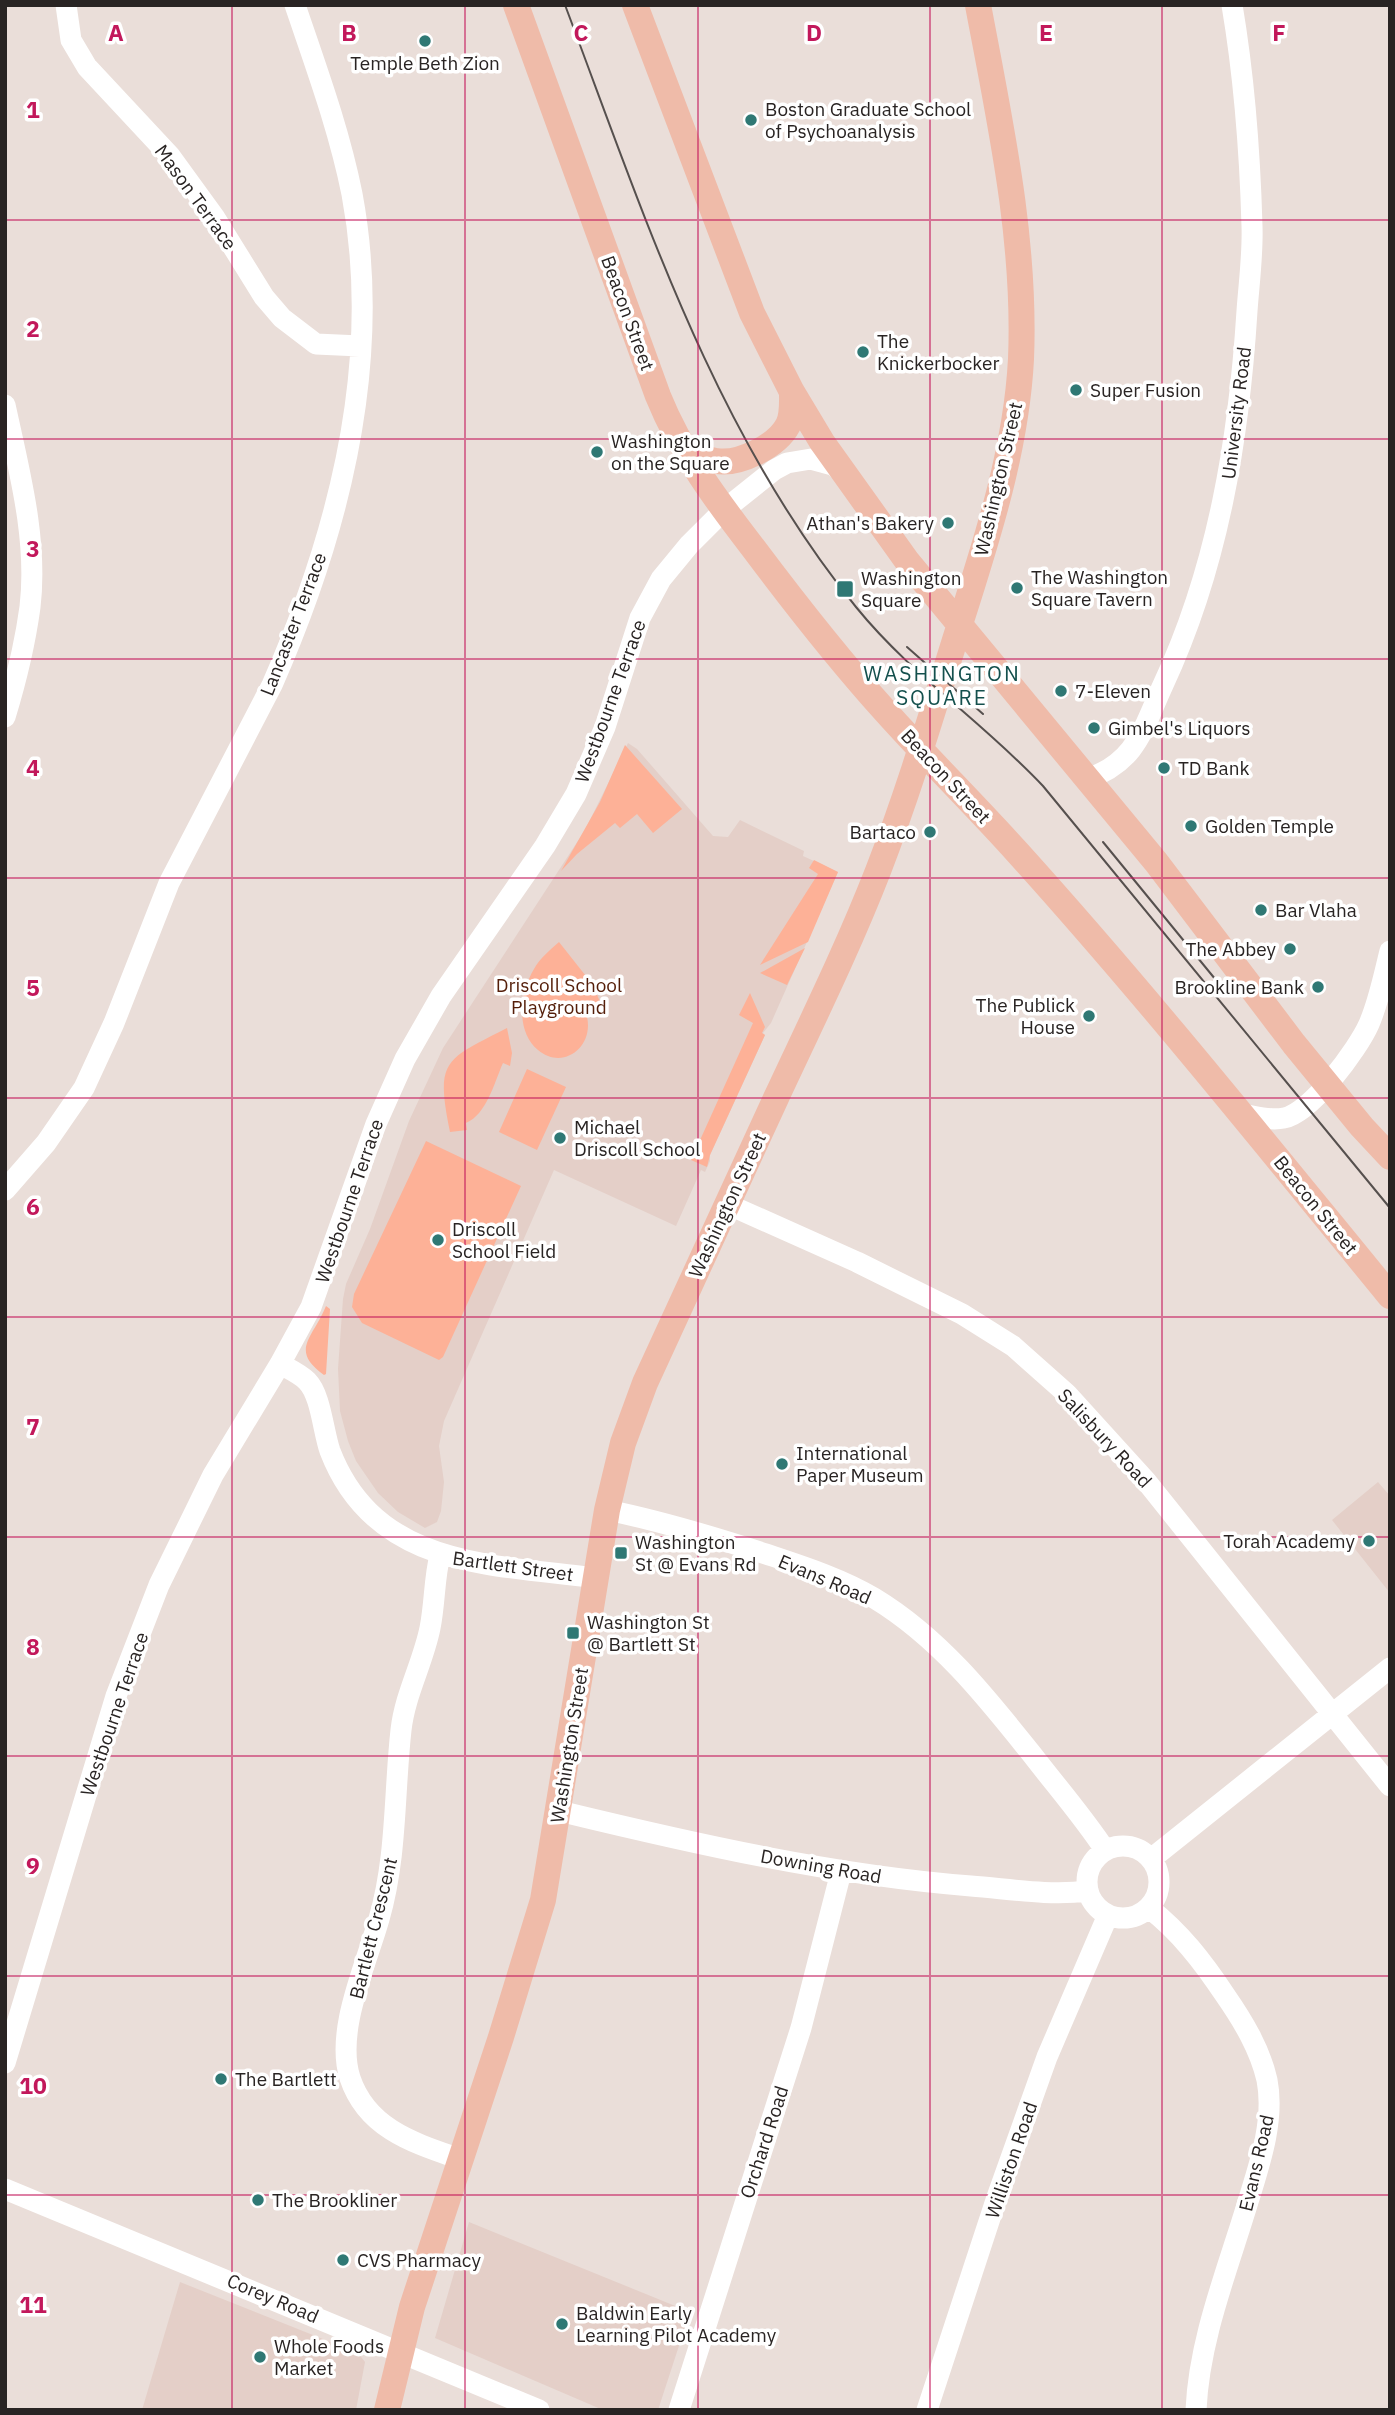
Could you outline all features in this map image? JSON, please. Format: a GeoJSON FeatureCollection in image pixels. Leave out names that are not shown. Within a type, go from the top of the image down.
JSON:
{"type":"FeatureCollection","features":[{"type":"Feature","properties":{"kind":"main road","name":"Beacon Street"},"geometry":{"type":"LineString","coordinates":[[516,5],[658,396],[680,443],[724,510],[825,642],[889,716],[1057,896],[1390,1296]]}},
{"type":"Feature","properties":{"kind":"main road"},"geometry":{"type":"LineString","coordinates":[[635,5],[752,313],[792,392],[843,473],[907,561],[1156,862],[1279,1024],[1390,1157]]}},
{"type":"Feature","properties":{"kind":"main road","name":"Washington Street"},"geometry":{"type":"LineString","coordinates":[[387,2410],[412,2307],[536,1925],[549,1871],[607,1510],[623,1443],[637,1403],[855,926],[909,789],[997,496],[1012,432],[1020,375],[1020,264],[1012,193],[978,5]]}},
{"type":"Feature","properties":{"kind":"main road"},"geometry":{"type":"LineString","coordinates":[[680,443],[699,455],[719,462],[743,458],[782,433],[791,414],[792,392]]}},
{"type":"Feature","properties":{"kind":"street","name":"Mason Terrace"},"geometry":{"type":"LineString","coordinates":[[65,5],[71,40],[87,67],[170,156],[215,218],[264,297],[282,318],[316,344],[360,346]]}},
{"type":"Feature","properties":{"kind":"street","name":"Lancaster Terrace"},"geometry":{"type":"LineString","coordinates":[[5,1190],[46,1143],[84,1088],[114,1023],[169,883],[272,685],[316,572],[341,480],[351,436],[360,346],[362,283],[352,195],[338,135],[295,5]]}},
{"type":"Feature","properties":{"kind":"street","name":"University Road"},"geometry":{"type":"LineString","coordinates":[[1087,779],[1118,765],[1138,740],[1171,669],[1192,615],[1224,506],[1243,375],[1252,228],[1240,55],[1232,5]]}},
{"type":"Feature","properties":{"kind":"street"},"geometry":{"type":"LineString","coordinates":[[5,405],[22,482],[31,551],[30,606],[17,677],[5,717]]}},
{"type":"Feature","properties":{"kind":"street","name":"Westbourne Terrace"},"geometry":{"type":"LineString","coordinates":[[5,2063],[116,1696],[159,1585],[213,1475],[280,1364],[315,1299],[376,1124],[405,1059],[441,996],[545,846],[576,794],[605,727],[640,618],[654,589],[680,556],[724,510],[766,475],[787,463],[811,459],[833,465],[843,473]]}},
{"type":"Feature","properties":{"kind":"street"},"geometry":{"type":"LineString","coordinates":[[1241,1114],[1270,1119],[1290,1116],[1307,1107],[1354,1049],[1369,1024],[1390,951]]}},
{"type":"Feature","properties":{"kind":"street","name":"Salisbury Road"},"geometry":{"type":"LineString","coordinates":[[727,1204],[858,1262],[962,1314],[1013,1346],[1066,1394],[1146,1481],[1390,1786]]}},
{"type":"Feature","properties":{"kind":"street","name":"Bartlett Street"},"geometry":{"type":"LineString","coordinates":[[280,1364],[302,1376],[313,1389],[332,1456],[355,1495],[373,1515],[404,1538],[440,1555],[596,1578]]}},
{"type":"Feature","properties":{"kind":"street","name":"Evans Road"},"geometry":{"type":"LineString","coordinates":[[607,1510],[723,1541],[810,1569],[859,1589],[898,1614],[934,1642],[966,1675],[1041,1766],[1105,1850]]}},
{"type":"Feature","properties":{"kind":"street","name":"Bartlett Crescent"},"geometry":{"type":"LineString","coordinates":[[440,1555],[430,1628],[407,1698],[401,1727],[396,1819],[386,1893],[354,2001],[345,2053],[356,2094],[378,2122],[406,2139],[460,2159]]}},
{"type":"Feature","properties":{"kind":"street"},"geometry":{"type":"LineString","coordinates":[[1151,1860],[1390,1668]]}},
{"type":"Feature","properties":{"kind":"street","name":"Downing Road"},"geometry":{"type":"LineString","coordinates":[[559,1811],[841,1872],[928,1883],[1054,1893],[1088,1891]]}},
{"type":"Feature","properties":{"kind":"street"},"geometry":{"type":"LineString","coordinates":[[1130,1846],[1142,1851],[1151,1860],[1159,1880],[1157,1895],[1149,1908],[1130,1918],[1108,1915],[1095,1905],[1086,1883],[1089,1868],[1105,1850],[1130,1846]]}},
{"type":"Feature","properties":{"kind":"street","name":"Orchard Road"},"geometry":{"type":"LineString","coordinates":[[679,2410],[802,2028],[841,1872]]}},
{"type":"Feature","properties":{"kind":"street","name":"Evans Road"},"geometry":{"type":"LineString","coordinates":[[1149,1908],[1175,1930],[1204,1963],[1250,2035],[1261,2059],[1267,2082],[1269,2107],[1259,2165],[1206,2343],[1196,2410]]}},
{"type":"Feature","properties":{"kind":"street","name":"Williston Road"},"geometry":{"type":"LineString","coordinates":[[927,2410],[997,2197],[1047,2057],[1108,1915]]}},
{"type":"Feature","properties":{"kind":"street","name":"Corey Road"},"geometry":{"type":"LineString","coordinates":[[5,2189],[539,2410]]}},
{"type":"Feature","properties":{"kind":"shaded area","name":"Michael Driscoll School"},"geometry":{"type":"Polygon","coordinates":[[[628,743],[637,749],[713,836],[728,837],[740,820],[804,851],[803,856],[838,872],[771,1023],[763,1033],[765,1035],[710,1155],[705,1172],[701,1170],[676,1226],[554,1170],[444,1421],[439,1446],[444,1482],[441,1511],[437,1522],[425,1528],[398,1512],[378,1493],[356,1461],[348,1441],[340,1411],[338,1369],[346,1284],[370,1229],[409,1121],[443,1048],[585,830],[628,743]]]}},
{"type":"Feature","properties":{"kind":"shaded area","name":"Torah Academy"},"geometry":{"type":"Polygon","coordinates":[[[1378,1482],[1390,1496],[1390,1593],[1332,1520],[1378,1482]]]}},
{"type":"Feature","properties":{"kind":"shaded area","name":"Baldwin Early Learning Pilot Academy"},"geometry":{"type":"Polygon","coordinates":[[[469,2222],[690,2312],[658,2410],[603,2410],[435,2338],[469,2222]]]}},
{"type":"Feature","properties":{"kind":"shaded area","name":"Whole Foods Market"},"geometry":{"type":"Polygon","coordinates":[[[180,2282],[358,2353],[365,2362],[356,2410],[142,2410],[180,2282]]]}},
{"type":"Feature","properties":{"kind":"green space"},"geometry":{"type":"Polygon","coordinates":[[[625,745],[682,809],[653,833],[637,814],[620,828],[615,823],[561,871],[600,802],[625,745]]]}},
{"type":"Feature","properties":{"kind":"green space"},"geometry":{"type":"Polygon","coordinates":[[[814,860],[838,872],[808,942],[760,965],[818,874],[809,868],[814,860]]]}},
{"type":"Feature","properties":{"kind":"green space","name":"Driscoll School Playground"},"geometry":{"type":"Polygon","coordinates":[[[559,942],[593,985],[603,1009],[587,1017],[586,1038],[575,1053],[557,1058],[538,1050],[531,1042],[526,1033],[522,1011],[529,978],[542,958],[559,942]]]}},
{"type":"Feature","properties":{"kind":"green space"},"geometry":{"type":"Polygon","coordinates":[[[805,948],[787,985],[760,973],[805,948]]]}},
{"type":"Feature","properties":{"kind":"green space"},"geometry":{"type":"Polygon","coordinates":[[[750,993],[765,1027],[762,1033],[765,1035],[707,1167],[691,1160],[753,1023],[739,1015],[750,993]]]}},
{"type":"Feature","properties":{"kind":"green space","name":"Driscoll School Playground"},"geometry":{"type":"Polygon","coordinates":[[[507,1028],[512,1053],[510,1066],[503,1063],[485,1105],[466,1123],[467,1130],[450,1132],[444,1089],[445,1075],[450,1065],[470,1047],[507,1028]]]}},
{"type":"Feature","properties":{"kind":"green space"},"geometry":{"type":"Polygon","coordinates":[[[527,1069],[566,1087],[537,1150],[499,1132],[527,1069]]]}},
{"type":"Feature","properties":{"kind":"green space","name":"Driscoll School Field"},"geometry":{"type":"Polygon","coordinates":[[[426,1141],[521,1186],[443,1357],[439,1360],[362,1323],[352,1307],[354,1294],[426,1141]]]}},
{"type":"Feature","properties":{"kind":"green space"},"geometry":{"type":"Polygon","coordinates":[[[326,1306],[330,1309],[324,1375],[308,1358],[306,1351],[310,1335],[326,1306]]]}},
{"type":"Feature","properties":{"kind":"tram line"},"geometry":{"type":"LineString","coordinates":[[565,5],[686,318],[761,468],[806,539],[877,632],[1043,786],[1390,1208]]}},
{"type":"Feature","properties":{"kind":"tram line"},"geometry":{"type":"LineString","coordinates":[[907,647],[983,714]]}},
{"type":"Feature","properties":{"kind":"tram line"},"geometry":{"type":"LineString","coordinates":[[1103,842],[1220,985]]}},
{"type":"Feature","properties":{"kind":"place","name":"Temple Beth Zion"},"geometry":{"type":"Point","coordinates":[425,41]}},
{"type":"Feature","properties":{"kind":"place","name":"Boston Graduate School of Psychoanalysis"},"geometry":{"type":"Point","coordinates":[751,120]}},
{"type":"Feature","properties":{"kind":"place","name":"The Knickerbocker"},"geometry":{"type":"Point","coordinates":[863,352]}},
{"type":"Feature","properties":{"kind":"place","name":"Super Fusion"},"geometry":{"type":"Point","coordinates":[1076,390]}},
{"type":"Feature","properties":{"kind":"place","name":"Washington on the Square"},"geometry":{"type":"Point","coordinates":[597,452]}},
{"type":"Feature","properties":{"kind":"place","name":"Athan's Bakery"},"geometry":{"type":"Point","coordinates":[948,523]}},
{"type":"Feature","properties":{"kind":"place","name":"The Washington Square Tavern"},"geometry":{"type":"Point","coordinates":[1017,588]}},
{"type":"Feature","properties":{"kind":"place","name":"Washington Square"},"geometry":{"type":"Point","coordinates":[845,589]}},
{"type":"Feature","properties":{"kind":"place","name":"7-Eleven"},"geometry":{"type":"Point","coordinates":[1061,691]}},
{"type":"Feature","properties":{"kind":"place","name":"Gimbel's Liquors"},"geometry":{"type":"Point","coordinates":[1094,728]}},
{"type":"Feature","properties":{"kind":"place","name":"TD Bank"},"geometry":{"type":"Point","coordinates":[1164,768]}},
{"type":"Feature","properties":{"kind":"place","name":"Golden Temple"},"geometry":{"type":"Point","coordinates":[1191,826]}},
{"type":"Feature","properties":{"kind":"place","name":"Bartaco"},"geometry":{"type":"Point","coordinates":[930,832]}},
{"type":"Feature","properties":{"kind":"place","name":"Bar Vlaha"},"geometry":{"type":"Point","coordinates":[1261,910]}},
{"type":"Feature","properties":{"kind":"place","name":"The Abbey"},"geometry":{"type":"Point","coordinates":[1290,949]}},
{"type":"Feature","properties":{"kind":"place","name":"Brookline Bank"},"geometry":{"type":"Point","coordinates":[1318,987]}},
{"type":"Feature","properties":{"kind":"place","name":"The Publick House"},"geometry":{"type":"Point","coordinates":[1089,1016]}},
{"type":"Feature","properties":{"kind":"place","name":"Michael Driscoll School"},"geometry":{"type":"Point","coordinates":[560,1138]}},
{"type":"Feature","properties":{"kind":"place","name":"Driscoll School Field"},"geometry":{"type":"Point","coordinates":[438,1240]}},
{"type":"Feature","properties":{"kind":"place","name":"International Paper Museum"},"geometry":{"type":"Point","coordinates":[782,1464]}},
{"type":"Feature","properties":{"kind":"place","name":"Torah Academy"},"geometry":{"type":"Point","coordinates":[1369,1541]}},
{"type":"Feature","properties":{"kind":"place","name":"Washington St @ Evans Rd"},"geometry":{"type":"Point","coordinates":[621,1553]}},
{"type":"Feature","properties":{"kind":"place","name":"Washington St @ Bartlett St"},"geometry":{"type":"Point","coordinates":[573,1633]}},
{"type":"Feature","properties":{"kind":"place","name":"The Bartlett"},"geometry":{"type":"Point","coordinates":[221,2079]}},
{"type":"Feature","properties":{"kind":"place","name":"The Brookliner"},"geometry":{"type":"Point","coordinates":[258,2200]}},
{"type":"Feature","properties":{"kind":"place","name":"CVS Pharmacy"},"geometry":{"type":"Point","coordinates":[343,2260]}},
{"type":"Feature","properties":{"kind":"place","name":"Baldwin Early Learning Pilot Academy"},"geometry":{"type":"Point","coordinates":[562,2324]}},
{"type":"Feature","properties":{"kind":"place","name":"Whole Foods Market"},"geometry":{"type":"Point","coordinates":[260,2357]}},
{"type":"Feature","properties":{"kind":"district","name":"WASHINGTON SQUARE"},"geometry":{"type":"Point","coordinates":[942,686]}}]}
